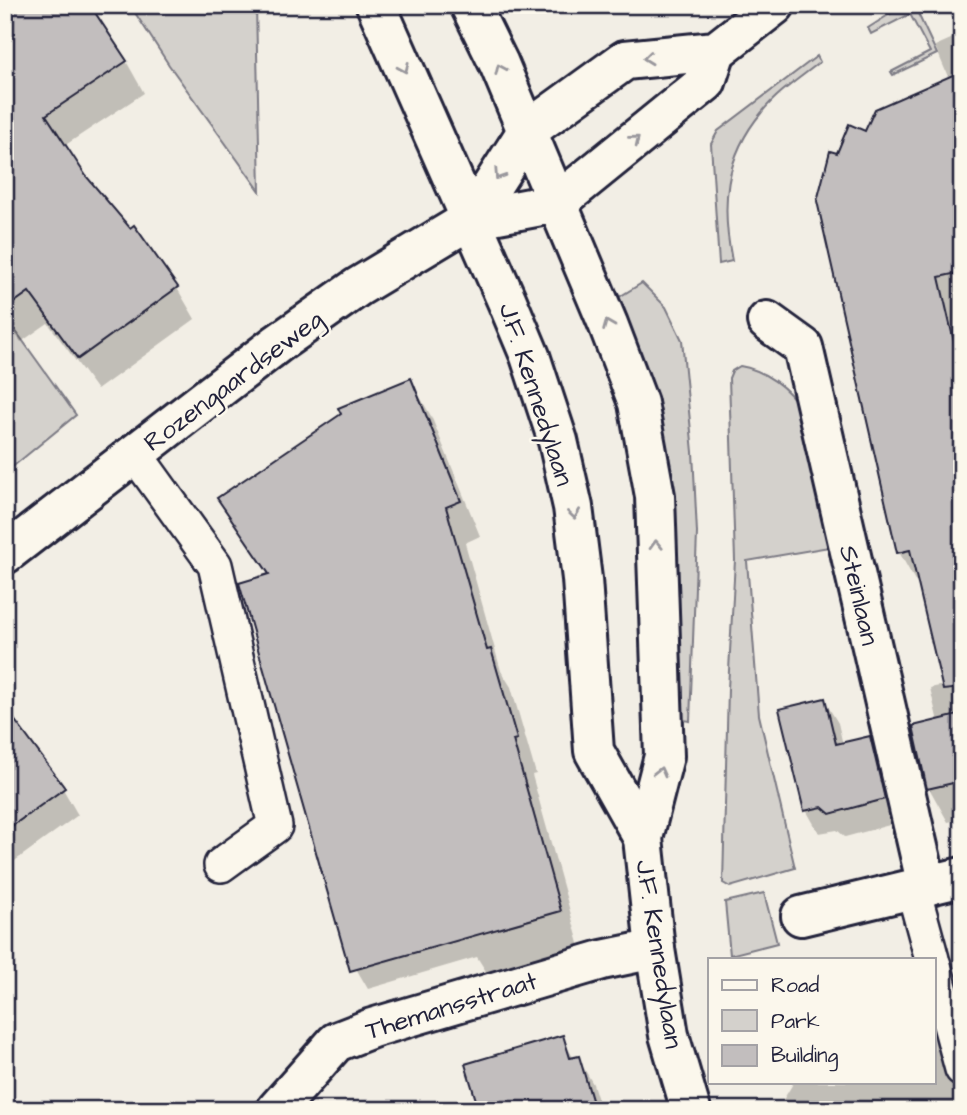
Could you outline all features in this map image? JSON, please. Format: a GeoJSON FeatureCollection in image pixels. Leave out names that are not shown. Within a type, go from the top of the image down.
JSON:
{"type":"FeatureCollection","features":[{"type":"Feature","properties":{"kind":"street","name":"J.F. Kennedylaan"},"geometry":{"type":"LineString","coordinates":[[376,5],[530,356],[558,441],[573,507],[582,579],[594,751],[643,838]]}},
{"type":"Feature","properties":{"kind":"street","name":"J.F. Kennedylaan"},"geometry":{"type":"LineString","coordinates":[[470,5],[499,64],[638,403],[655,496],[664,756],[643,838],[655,949],[669,1035],[691,1110]]}},
{"type":"Feature","properties":{"kind":"street"},"geometry":{"type":"LineString","coordinates":[[716,51],[775,5]]}},
{"type":"Feature","properties":{"kind":"street","name":"Rozengaardseweg"},"geometry":{"type":"LineString","coordinates":[[5,554],[277,344],[358,287],[471,219],[557,203],[706,82],[716,51],[625,60],[527,131],[471,219]]}},
{"type":"Feature","properties":{"kind":"street","name":"Steinlaan"},"geometry":{"type":"LineString","coordinates":[[767,321],[803,347],[934,884]]}},
{"type":"Feature","properties":{"kind":"street"},"geometry":{"type":"LineString","coordinates":[[801,916],[934,884]]}},
{"type":"Feature","properties":{"kind":"street","name":"Themansstraat"},"geometry":{"type":"LineString","coordinates":[[276,1110],[337,1042],[372,1028],[602,960],[655,949]]}},
{"type":"Feature","properties":{"kind":"lane"},"geometry":{"type":"LineString","coordinates":[[135,454],[215,565],[275,825],[221,865]]}},
{"type":"Feature","properties":{"kind":"lane"},"geometry":{"type":"LineString","coordinates":[[932,958],[934,884]]}},
{"type":"Feature","properties":{"kind":"lane"},"geometry":{"type":"LineString","coordinates":[[936,972],[962,1069]]}},
{"type":"Feature","properties":{"kind":"green space"},"geometry":{"type":"Polygon","coordinates":[[[130,5],[256,5],[260,191],[169,65],[130,5]]]}},
{"type":"Feature","properties":{"kind":"green space"},"geometry":{"type":"Polygon","coordinates":[[[904,5],[914,5],[937,54],[893,75],[891,72],[930,52],[910,14],[871,34],[868,28],[904,5]]]}},
{"type":"Feature","properties":{"kind":"green space"},"geometry":{"type":"Polygon","coordinates":[[[817,56],[820,62],[768,105],[749,129],[740,147],[733,164],[727,202],[732,261],[719,264],[711,144],[718,131],[817,56]]]}},
{"type":"Feature","properties":{"kind":"green space"},"geometry":{"type":"Polygon","coordinates":[[[642,283],[666,307],[682,340],[693,452],[697,533],[690,721],[683,720],[671,508],[616,299],[642,283]]]}},
{"type":"Feature","properties":{"kind":"green space"},"geometry":{"type":"Polygon","coordinates":[[[5,316],[76,415],[5,473],[5,316]]]}},
{"type":"Feature","properties":{"kind":"green space"},"geometry":{"type":"Polygon","coordinates":[[[740,366],[758,371],[775,381],[790,394],[801,409],[835,546],[747,561],[759,715],[795,868],[730,887],[723,883],[728,689],[735,560],[729,378],[732,371],[740,366]]]}},
{"type":"Feature","properties":{"kind":"green space"},"geometry":{"type":"Polygon","coordinates":[[[764,893],[777,943],[730,955],[725,902],[764,893]]]}},
{"type":"Feature","properties":{"kind":"building"},"geometry":{"type":"Polygon","coordinates":[[[5,5],[90,5],[127,61],[46,115],[86,176],[130,228],[134,225],[178,287],[78,359],[29,292],[5,309],[5,5]]]}},
{"type":"Feature","properties":{"kind":"building"},"geometry":{"type":"Polygon","coordinates":[[[962,71],[962,272],[939,277],[962,376],[962,688],[943,690],[910,550],[897,553],[817,201],[830,151],[837,153],[849,124],[865,131],[875,109],[962,71]]]}},
{"type":"Feature","properties":{"kind":"building"},"geometry":{"type":"Polygon","coordinates":[[[411,378],[461,501],[446,507],[487,650],[491,649],[517,739],[513,740],[561,911],[350,971],[239,583],[269,574],[217,498],[341,414],[338,408],[411,378]]]}},
{"type":"Feature","properties":{"kind":"building"},"geometry":{"type":"Polygon","coordinates":[[[825,698],[836,744],[870,736],[885,799],[830,814],[822,807],[804,811],[779,709],[825,698]]]}},
{"type":"Feature","properties":{"kind":"building"},"geometry":{"type":"Polygon","coordinates":[[[5,707],[65,788],[5,831],[5,707]]]}},
{"type":"Feature","properties":{"kind":"building"},"geometry":{"type":"Polygon","coordinates":[[[962,714],[962,781],[927,789],[913,726],[962,714]]]}},
{"type":"Feature","properties":{"kind":"building"},"geometry":{"type":"Polygon","coordinates":[[[563,1035],[570,1058],[579,1056],[595,1110],[479,1110],[465,1064],[563,1035]]]}}]}
